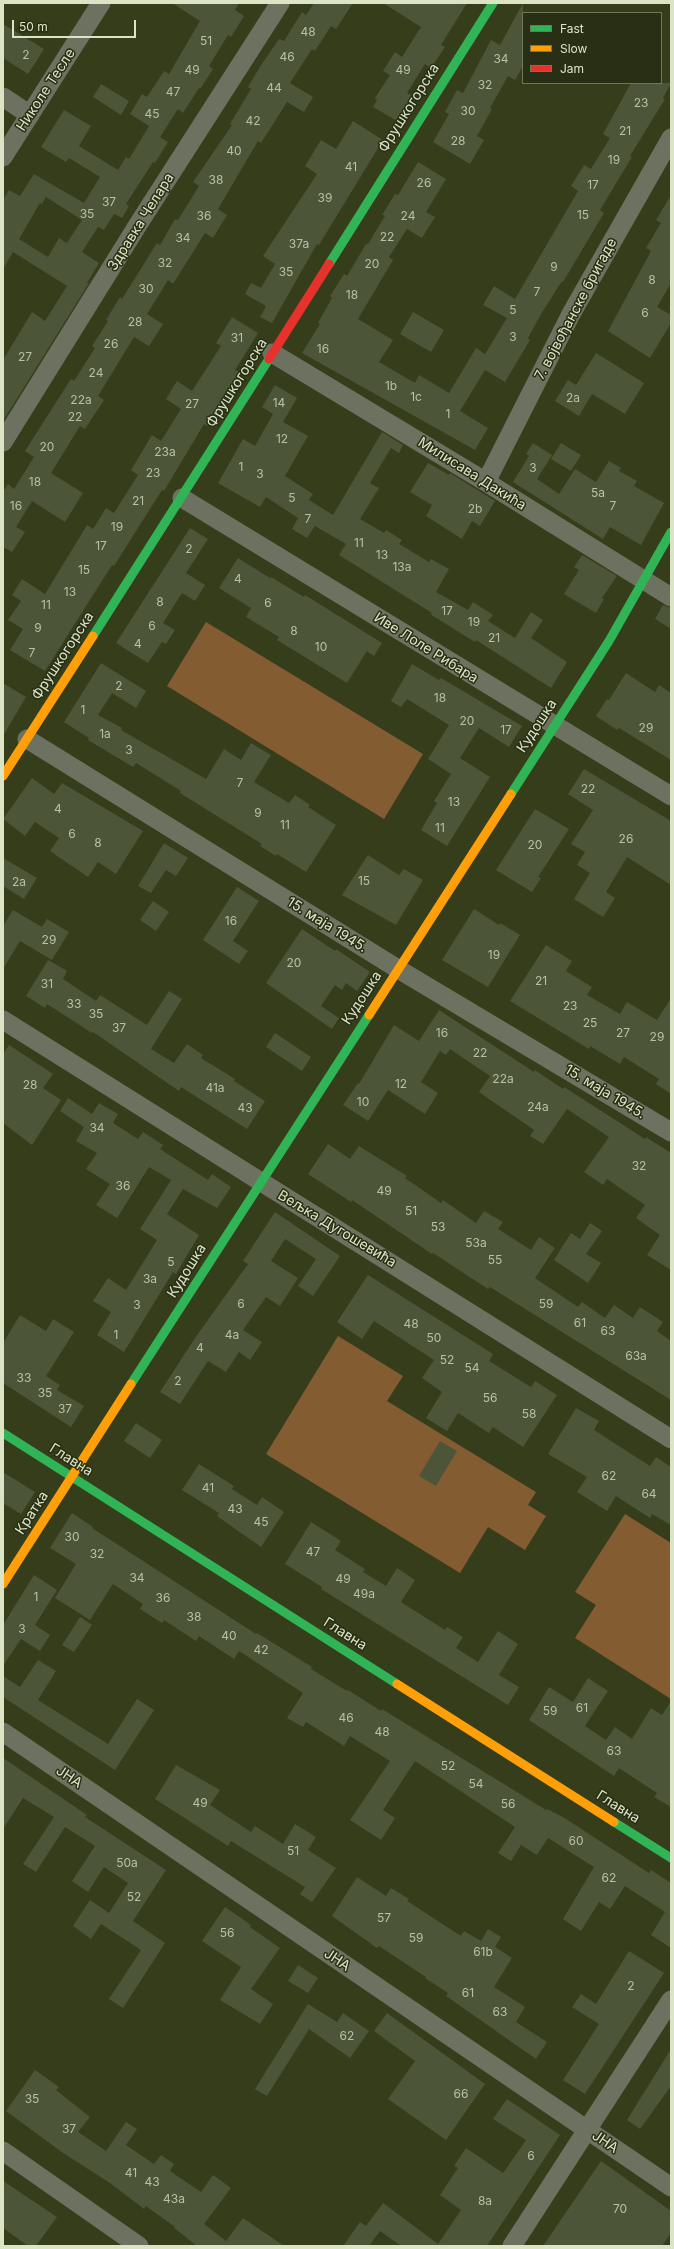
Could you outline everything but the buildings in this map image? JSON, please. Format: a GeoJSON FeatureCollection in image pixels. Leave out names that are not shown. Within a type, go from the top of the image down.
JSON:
{"type":"FeatureCollection","features":[{"type":"Feature","properties":{"kind":"street","name":"Николе Тесле"},"geometry":{"type":"LineString","coordinates":[[3,157],[101,3]]}},
{"type":"Feature","properties":{"kind":"street","name":"Здравка Челара"},"geometry":{"type":"LineString","coordinates":[[3,442],[139,223],[280,3]]}},
{"type":"Feature","properties":{"kind":"street","name":"Фрушкогорска"},"geometry":{"type":"LineString","coordinates":[[3,776],[182,498],[493,3]]}},
{"type":"Feature","properties":{"kind":"street"},"geometry":{"type":"LineString","coordinates":[[3,98],[30,115]]}},
{"type":"Feature","properties":{"kind":"street","name":"7. војвођанске бригаде"},"geometry":{"type":"LineString","coordinates":[[486,482],[571,314],[671,138]]}},
{"type":"Feature","properties":{"kind":"street","name":"Милисава Дакића"},"geometry":{"type":"LineString","coordinates":[[272,353],[486,482],[644,582],[671,597]]}},
{"type":"Feature","properties":{"kind":"street","name":"Иве Лоле Рибара"},"geometry":{"type":"LineString","coordinates":[[182,498],[553,726],[671,796]]}},
{"type":"Feature","properties":{"kind":"street","name":"Кудошка"},"geometry":{"type":"LineString","coordinates":[[72,1477],[553,726],[644,582],[671,532]]}},
{"type":"Feature","properties":{"kind":"street","name":"15. маја 1945."},"geometry":{"type":"LineString","coordinates":[[27,739],[398,969],[671,1132]]}},
{"type":"Feature","properties":{"kind":"street","name":"Вељка Дугошевића"},"geometry":{"type":"LineString","coordinates":[[3,1020],[260,1182],[390,1261],[671,1439]]}},
{"type":"Feature","properties":{"kind":"street","name":"Главна"},"geometry":{"type":"LineString","coordinates":[[3,1434],[671,1858]]}},
{"type":"Feature","properties":{"kind":"street","name":"Кратка"},"geometry":{"type":"LineString","coordinates":[[3,1584],[72,1477]]}},
{"type":"Feature","properties":{"kind":"street","name":"ЈНА"},"geometry":{"type":"LineString","coordinates":[[3,1732],[671,2187]]}},
{"type":"Feature","properties":{"kind":"street"},"geometry":{"type":"LineString","coordinates":[[512,2246],[671,2000]]}},
{"type":"Feature","properties":{"kind":"street"},"geometry":{"type":"LineString","coordinates":[[3,2151],[139,2246]]}},
{"type":"Feature","properties":{"kind":"shaded area"},"geometry":{"type":"Polygon","coordinates":[[[206,622],[423,754],[384,819],[167,686],[206,622]]]}},
{"type":"Feature","properties":{"kind":"shaded area"},"geometry":{"type":"Polygon","coordinates":[[[338,1336],[403,1376],[387,1401],[536,1492],[528,1505],[546,1516],[525,1550],[488,1527],[460,1573],[266,1454],[338,1336]]]}},
{"type":"Feature","properties":{"kind":"shaded area"},"geometry":{"type":"Polygon","coordinates":[[[625,1514],[671,1543],[671,1699],[575,1638],[596,1605],[575,1592],[625,1514]]]}},
{"type":"Feature","properties":{"kind":"traffic: fast"},"geometry":{"type":"LineString","coordinates":[[329,264],[493,3]]}},
{"type":"Feature","properties":{"kind":"traffic: fast"},"geometry":{"type":"LineString","coordinates":[[93,636],[269,359]]}},
{"type":"Feature","properties":{"kind":"traffic: fast"},"geometry":{"type":"LineString","coordinates":[[511,794],[609,641],[671,532]]}},
{"type":"Feature","properties":{"kind":"traffic: fast"},"geometry":{"type":"LineString","coordinates":[[131,1384],[369,1015]]}},
{"type":"Feature","properties":{"kind":"traffic: fast"},"geometry":{"type":"LineString","coordinates":[[3,1433],[397,1684]]}},
{"type":"Feature","properties":{"kind":"traffic: fast"},"geometry":{"type":"LineString","coordinates":[[614,1822],[671,1858]]}},
{"type":"Feature","properties":{"kind":"traffic: slow"},"geometry":{"type":"LineString","coordinates":[[3,776],[93,636]]}},
{"type":"Feature","properties":{"kind":"traffic: slow"},"geometry":{"type":"LineString","coordinates":[[369,1015],[511,794]]}},
{"type":"Feature","properties":{"kind":"traffic: slow"},"geometry":{"type":"LineString","coordinates":[[3,1584],[131,1384]]}},
{"type":"Feature","properties":{"kind":"traffic: slow"},"geometry":{"type":"LineString","coordinates":[[397,1684],[614,1822]]}},
{"type":"Feature","properties":{"kind":"traffic: jam"},"geometry":{"type":"LineString","coordinates":[[269,359],[329,264]]}}]}
